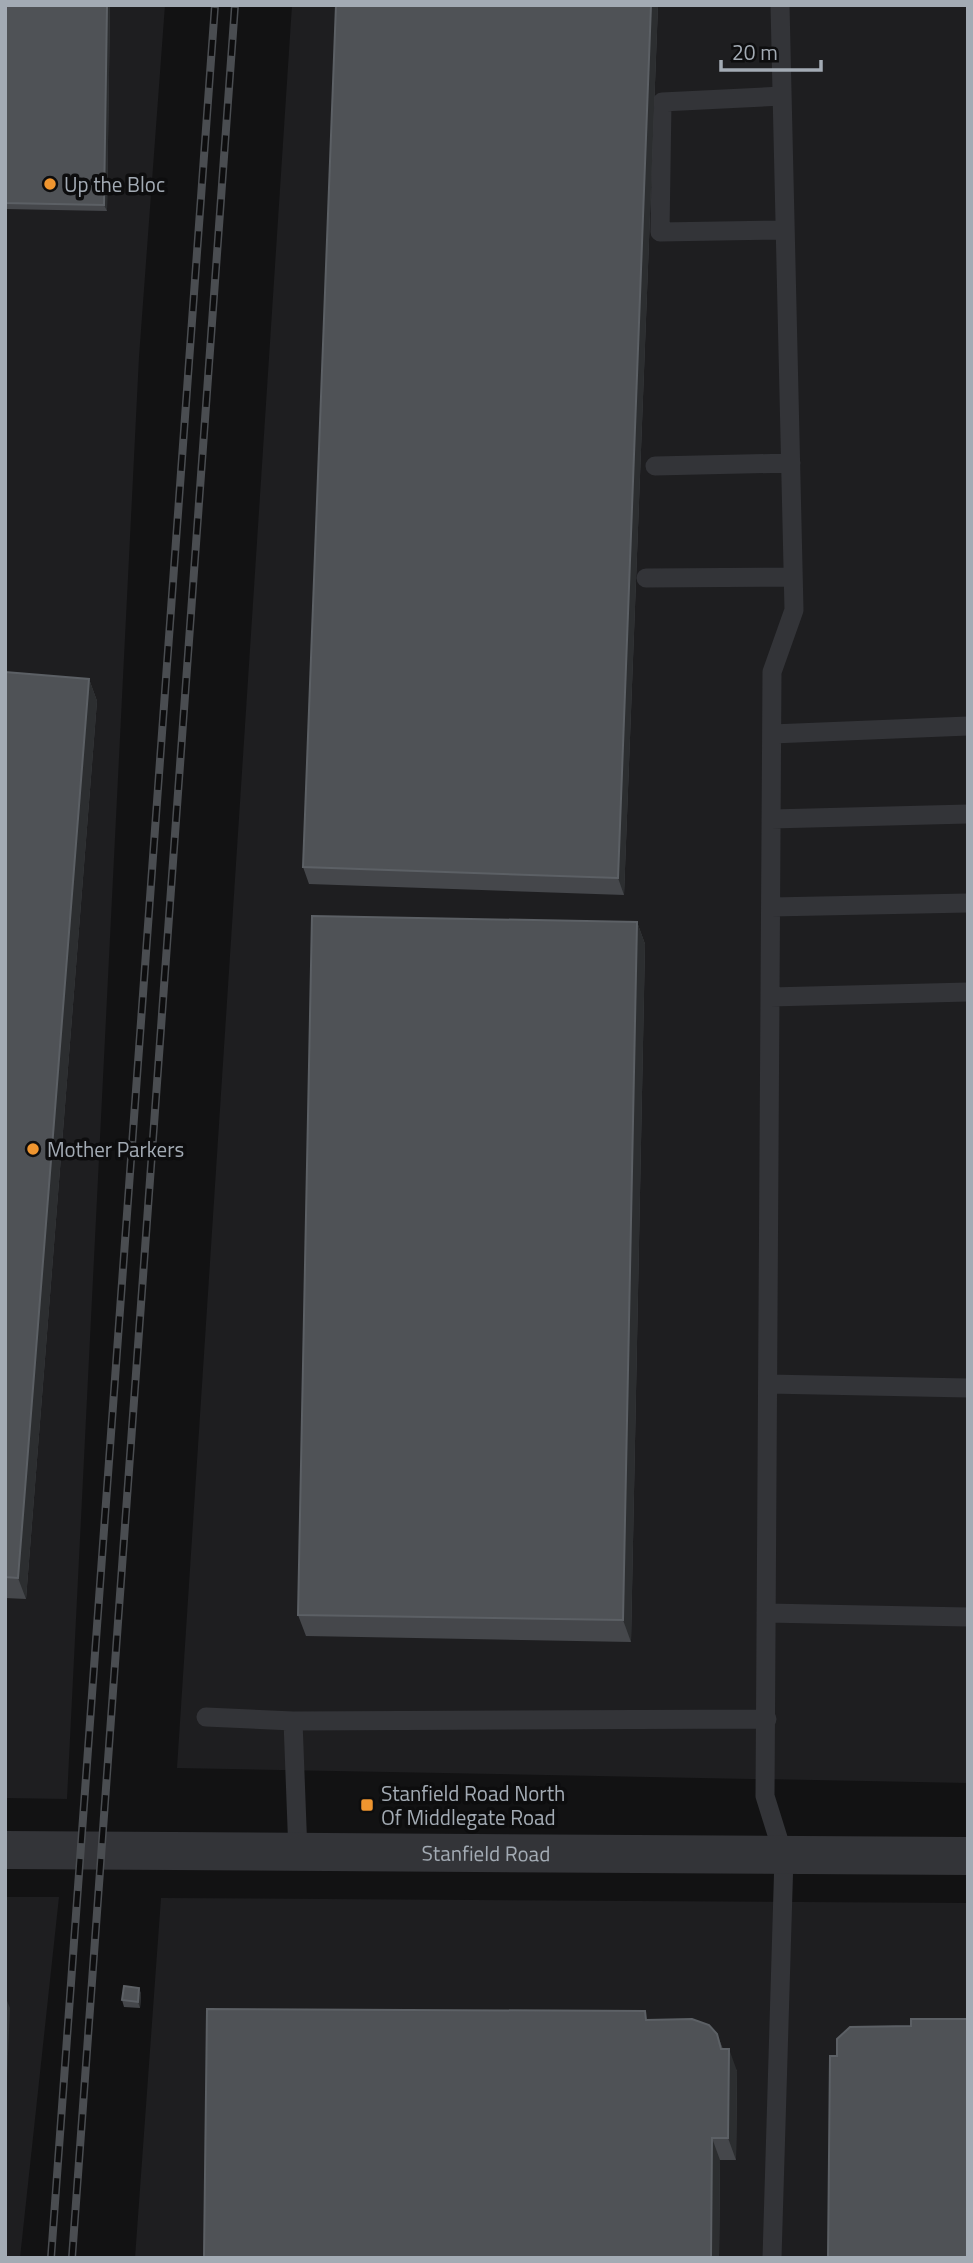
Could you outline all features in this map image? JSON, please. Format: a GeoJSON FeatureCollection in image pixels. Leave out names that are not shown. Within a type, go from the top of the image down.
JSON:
{"type":"FeatureCollection","features":[{"type":"Feature","properties":{"kind":"street","name":"Stanfield Road"},"geometry":{"type":"LineString","coordinates":[[5,1850],[784,1857],[968,1856]]}},
{"type":"Feature","properties":{"kind":"lane"},"geometry":{"type":"LineString","coordinates":[[772,2258],[784,1857],[765,1796],[772,672],[794,610],[780,5]]}},
{"type":"Feature","properties":{"kind":"lane"},"geometry":{"type":"LineString","coordinates":[[782,96],[662,103],[660,233],[785,230]]}},
{"type":"Feature","properties":{"kind":"lane"},"geometry":{"type":"LineString","coordinates":[[655,466],[790,463]]}},
{"type":"Feature","properties":{"kind":"lane"},"geometry":{"type":"LineString","coordinates":[[646,578],[793,577]]}},
{"type":"Feature","properties":{"kind":"lane"},"geometry":{"type":"LineString","coordinates":[[772,734],[968,726]]}},
{"type":"Feature","properties":{"kind":"lane"},"geometry":{"type":"LineString","coordinates":[[771,819],[968,814]]}},
{"type":"Feature","properties":{"kind":"lane"},"geometry":{"type":"LineString","coordinates":[[771,907],[968,903]]}},
{"type":"Feature","properties":{"kind":"lane"},"geometry":{"type":"LineString","coordinates":[[770,997],[968,992]]}},
{"type":"Feature","properties":{"kind":"lane"},"geometry":{"type":"LineString","coordinates":[[768,1384],[968,1388]]}},
{"type":"Feature","properties":{"kind":"lane"},"geometry":{"type":"LineString","coordinates":[[766,1613],[968,1617]]}},
{"type":"Feature","properties":{"kind":"lane"},"geometry":{"type":"LineString","coordinates":[[206,1717],[293,1721],[767,1719]]}},
{"type":"Feature","properties":{"kind":"lane"},"geometry":{"type":"LineString","coordinates":[[293,1721],[298,1853]]}},
{"type":"Feature","properties":{"kind":"shaded area"},"geometry":{"type":"Polygon","coordinates":[[[5,5],[165,5],[139,357],[67,1799],[5,1798],[5,5]]]}},
{"type":"Feature","properties":{"kind":"shaded area"},"geometry":{"type":"Polygon","coordinates":[[[292,5],[968,5],[968,1783],[177,1768],[292,5]]]}},
{"type":"Feature","properties":{"kind":"shaded area"},"geometry":{"type":"Polygon","coordinates":[[[5,1897],[59,1897],[20,2258],[5,2258],[5,1897]]]}},
{"type":"Feature","properties":{"kind":"shaded area"},"geometry":{"type":"Polygon","coordinates":[[[161,1898],[968,1903],[968,2258],[135,2258],[161,1898]]]}},
{"type":"Feature","properties":{"kind":"building"},"geometry":{"type":"Polygon","coordinates":[[[5,5],[107,5],[104,205],[5,203],[5,5]]]}},
{"type":"Feature","properties":{"kind":"building"},"geometry":{"type":"Polygon","coordinates":[[[336,5],[651,5],[618,878],[303,867],[336,5]]]}},
{"type":"Feature","properties":{"kind":"building","name":"Mother Parkers"},"geometry":{"type":"Polygon","coordinates":[[[5,672],[89,679],[18,1578],[5,1577],[5,672]]]}},
{"type":"Feature","properties":{"kind":"building"},"geometry":{"type":"Polygon","coordinates":[[[312,916],[637,922],[623,1620],[298,1615],[312,916]]]}},
{"type":"Feature","properties":{"kind":"building"},"geometry":{"type":"Polygon","coordinates":[[[124,1986],[139,1988],[138,2002],[122,2000],[124,1986]]]}},
{"type":"Feature","properties":{"kind":"building"},"geometry":{"type":"Polygon","coordinates":[[[207,2009],[645,2011],[646,2020],[692,2019],[709,2025],[717,2034],[721,2049],[729,2049],[728,2138],[712,2138],[711,2258],[204,2258],[207,2009]]]}},
{"type":"Feature","properties":{"kind":"building"},"geometry":{"type":"Polygon","coordinates":[[[911,2019],[968,2019],[968,2258],[828,2258],[830,2056],[837,2056],[837,2039],[850,2027],[911,2026],[911,2019]]]}},
{"type":"Feature","properties":{"kind":"railway"},"geometry":{"type":"LineString","coordinates":[[51,2258],[215,5]]}},
{"type":"Feature","properties":{"kind":"railway"},"geometry":{"type":"LineString","coordinates":[[72,2258],[235,5]]}},
{"type":"Feature","properties":{"kind":"place","name":"Up the Bloc"},"geometry":{"type":"Point","coordinates":[50,184]}},
{"type":"Feature","properties":{"kind":"place","name":"Mother Parkers"},"geometry":{"type":"Point","coordinates":[33,1149]}},
{"type":"Feature","properties":{"kind":"place","name":"Stanfield Road North Of Middlegate Road"},"geometry":{"type":"Point","coordinates":[367,1805]}}]}
